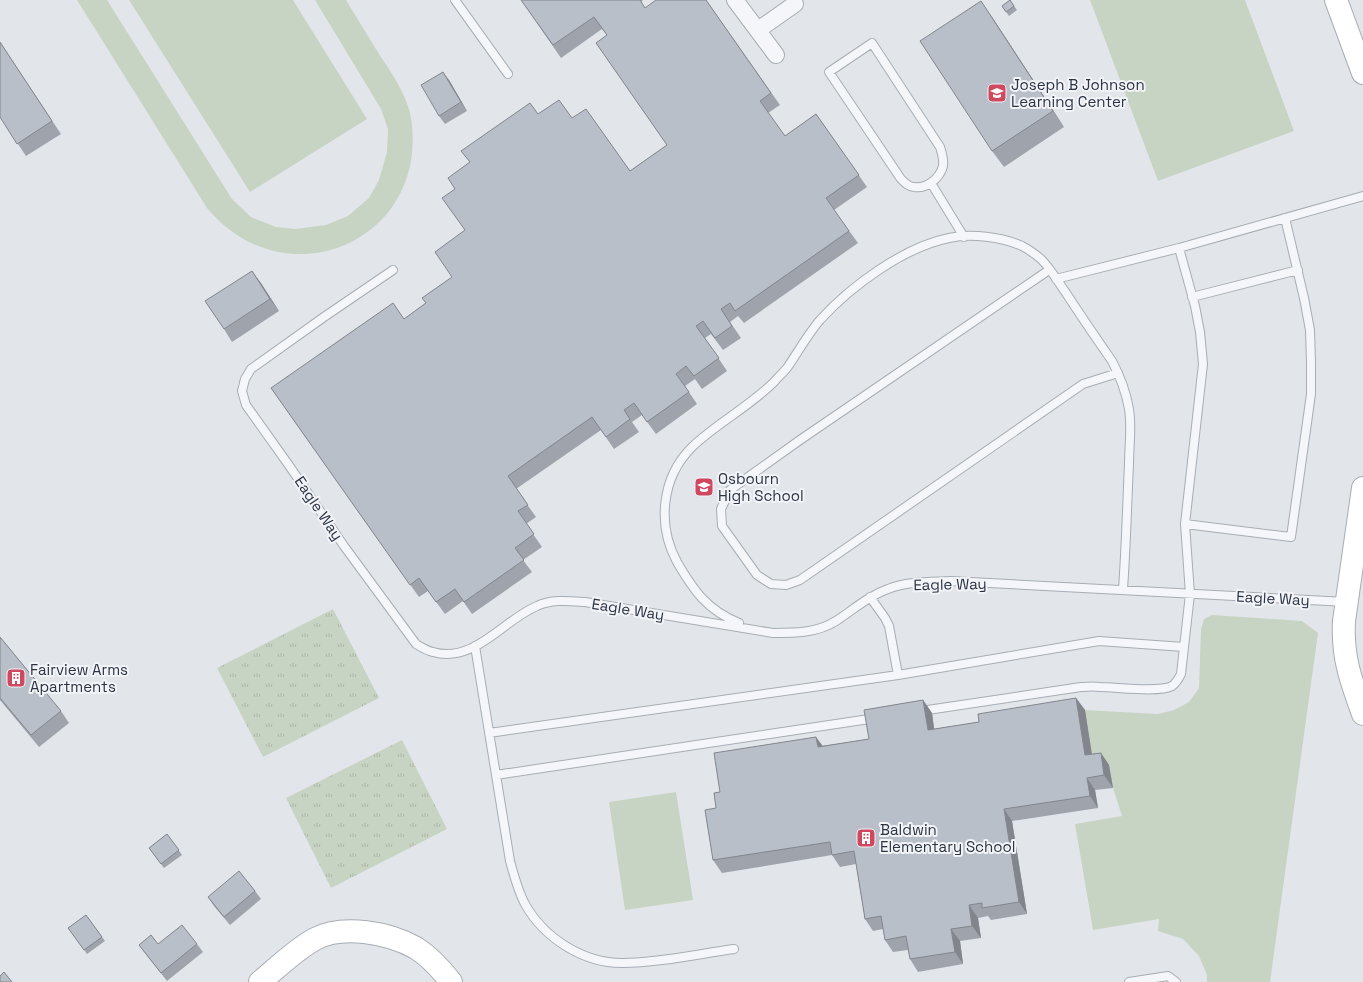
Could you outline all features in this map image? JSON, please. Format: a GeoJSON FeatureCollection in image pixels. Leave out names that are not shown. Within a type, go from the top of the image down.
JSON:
{"type":"FeatureCollection","features":[{"type":"Feature","properties":{"kind":"street"},"geometry":{"type":"LineString","coordinates":[[735,0],[776,55]]}},
{"type":"Feature","properties":{"kind":"street"},"geometry":{"type":"LineString","coordinates":[[1336,0],[1363,73]]}},
{"type":"Feature","properties":{"kind":"street"},"geometry":{"type":"LineString","coordinates":[[758,30],[795,4]]}},
{"type":"Feature","properties":{"kind":"street"},"geometry":{"type":"LineString","coordinates":[[1363,488],[1343,636],[1348,669],[1363,714]]}},
{"type":"Feature","properties":{"kind":"street"},"geometry":{"type":"LineString","coordinates":[[260,982],[316,938],[344,931],[359,931],[380,935],[403,942],[428,956],[451,982]]}},
{"type":"Feature","properties":{"kind":"lane"},"geometry":{"type":"LineString","coordinates":[[454,0],[508,74]]}},
{"type":"Feature","properties":{"kind":"lane"},"geometry":{"type":"LineString","coordinates":[[872,43],[940,146],[943,156],[943,165],[940,173],[931,183],[920,187],[913,187],[906,184],[901,179],[829,72],[872,43]]}},
{"type":"Feature","properties":{"kind":"lane"},"geometry":{"type":"LineString","coordinates":[[931,183],[964,236]]}},
{"type":"Feature","properties":{"kind":"lane"},"geometry":{"type":"LineString","coordinates":[[1056,279],[1179,248],[1363,196]]}},
{"type":"Feature","properties":{"kind":"lane"},"geometry":{"type":"LineString","coordinates":[[1185,524],[1291,537],[1312,394],[1312,362],[1310,330],[1304,298],[1285,218]]}},
{"type":"Feature","properties":{"kind":"lane"},"geometry":{"type":"LineString","coordinates":[[750,628],[727,618],[709,607],[693,588],[672,552],[665,529],[664,509],[668,489],[677,468],[691,449],[706,435],[765,390],[786,370],[819,321],[838,302],[875,272],[905,254],[932,242],[950,237],[964,236],[1003,239],[1033,252],[1042,260],[1056,279],[1112,361],[1118,373],[1129,411],[1127,523],[1123,589]]}},
{"type":"Feature","properties":{"kind":"lane"},"geometry":{"type":"LineString","coordinates":[[915,712],[1081,687],[1097,686],[1152,689],[1165,688],[1172,686],[1177,682],[1181,674],[1190,594],[1185,524],[1203,364],[1200,332],[1179,248]]}},
{"type":"Feature","properties":{"kind":"lane","name":"Eagle Way"},"geometry":{"type":"LineString","coordinates":[[393,270],[251,369],[245,379],[242,391],[246,405],[344,546],[416,644],[432,652],[447,655],[462,652],[475,646],[536,606],[550,602],[566,601],[585,602],[773,633],[796,633],[819,629],[835,622],[870,596],[888,588],[902,585],[951,581],[1347,602]]}},
{"type":"Feature","properties":{"kind":"lane"},"geometry":{"type":"LineString","coordinates":[[1049,270],[800,440],[730,490],[721,509],[722,526],[757,575],[771,584],[786,586],[800,580],[1083,384],[1118,373]]}},
{"type":"Feature","properties":{"kind":"lane"},"geometry":{"type":"LineString","coordinates":[[1192,297],[1298,270]]}},
{"type":"Feature","properties":{"kind":"lane"},"geometry":{"type":"LineString","coordinates":[[870,596],[886,618],[889,626],[898,675]]}},
{"type":"Feature","properties":{"kind":"lane"},"geometry":{"type":"LineString","coordinates":[[489,733],[898,675],[1099,641],[1184,647]]}},
{"type":"Feature","properties":{"kind":"lane"},"geometry":{"type":"LineString","coordinates":[[475,646],[510,861],[524,904],[538,924],[558,941],[578,953],[600,960],[622,963],[652,961],[734,949]]}},
{"type":"Feature","properties":{"kind":"lane"},"geometry":{"type":"LineString","coordinates":[[496,775],[883,717]]}},
{"type":"Feature","properties":{"kind":"lane"},"geometry":{"type":"LineString","coordinates":[[1129,982],[1168,976],[1176,982]]}},
{"type":"Feature","properties":{"kind":"green space"},"geometry":{"type":"Polygon","coordinates":[[[77,0],[107,0],[232,199],[251,217],[276,227],[295,229],[326,225],[348,216],[369,198],[379,180],[387,152],[388,129],[381,109],[315,0],[346,0],[395,79],[411,115],[410,167],[396,202],[372,228],[342,246],[308,254],[273,251],[238,236],[207,208],[77,0]]]}},
{"type":"Feature","properties":{"kind":"green space"},"geometry":{"type":"Polygon","coordinates":[[[129,0],[293,0],[367,119],[250,192],[129,0]]]}},
{"type":"Feature","properties":{"kind":"green space"},"geometry":{"type":"Polygon","coordinates":[[[1090,0],[1245,0],[1294,131],[1158,181],[1090,0]]]}},
{"type":"Feature","properties":{"kind":"green space"},"geometry":{"type":"Polygon","coordinates":[[[333,609],[379,698],[263,757],[217,668],[333,609]]]}},
{"type":"Feature","properties":{"kind":"green space"},"geometry":{"type":"Polygon","coordinates":[[[1212,615],[1302,621],[1318,633],[1270,982],[1207,982],[1207,975],[1199,956],[1183,939],[1158,931],[1159,919],[1093,930],[1075,824],[1122,816],[1113,788],[1109,766],[1094,768],[1085,710],[1158,714],[1174,710],[1189,702],[1199,688],[1201,629],[1204,619],[1212,615]]]}},
{"type":"Feature","properties":{"kind":"green space"},"geometry":{"type":"Polygon","coordinates":[[[402,740],[447,829],[331,888],[286,798],[402,740]]]}},
{"type":"Feature","properties":{"kind":"green space"},"geometry":{"type":"Polygon","coordinates":[[[676,792],[693,900],[625,910],[609,802],[676,792]]]}},
{"type":"Feature","properties":{"kind":"building"},"geometry":{"type":"Polygon","coordinates":[[[521,0],[640,0],[645,8],[656,0],[706,0],[771,93],[760,101],[785,136],[816,114],[859,175],[826,198],[849,231],[735,311],[730,303],[721,309],[732,326],[715,338],[703,321],[696,326],[719,358],[694,376],[686,366],[676,374],[689,392],[647,422],[634,403],[624,410],[630,419],[606,437],[592,417],[508,476],[528,505],[518,511],[534,534],[515,548],[524,560],[464,602],[455,589],[436,602],[419,578],[410,585],[271,388],[393,303],[404,319],[426,303],[422,298],[452,277],[435,252],[465,230],[442,198],[455,189],[448,178],[470,162],[461,151],[530,103],[538,114],[559,100],[572,118],[586,109],[630,171],[667,145],[596,43],[607,35],[594,17],[553,45],[521,0]]]}},
{"type":"Feature","properties":{"kind":"building"},"geometry":{"type":"Polygon","coordinates":[[[1010,0],[1014,6],[1006,12],[1002,6],[1010,0]]]}},
{"type":"Feature","properties":{"kind":"building"},"geometry":{"type":"Polygon","coordinates":[[[981,1],[1053,111],[992,151],[920,41],[981,1]]]}},
{"type":"Feature","properties":{"kind":"building"},"geometry":{"type":"Polygon","coordinates":[[[0,42],[52,121],[17,144],[0,117],[0,42]]]}},
{"type":"Feature","properties":{"kind":"building"},"geometry":{"type":"Polygon","coordinates":[[[443,72],[461,102],[439,116],[421,85],[443,72]]]}},
{"type":"Feature","properties":{"kind":"building"},"geometry":{"type":"Polygon","coordinates":[[[252,271],[270,299],[224,329],[205,301],[252,271]]]}},
{"type":"Feature","properties":{"kind":"building","name":"Fairview Arms Apartments"},"geometry":{"type":"Polygon","coordinates":[[[0,637],[61,711],[31,735],[0,698],[0,637]]]}},
{"type":"Feature","properties":{"kind":"building","name":"Baldwin Elementary School"},"geometry":{"type":"Polygon","coordinates":[[[1076,698],[1085,755],[1101,753],[1104,775],[1087,778],[1090,796],[1004,809],[1019,902],[982,908],[982,903],[969,905],[972,926],[951,929],[955,952],[910,959],[906,936],[885,940],[881,916],[865,919],[854,851],[832,855],[830,842],[713,860],[705,810],[716,808],[714,793],[720,792],[714,753],[816,737],[818,747],[869,739],[864,710],[923,700],[928,730],[979,722],[978,714],[1076,698]]]}},
{"type":"Feature","properties":{"kind":"building"},"geometry":{"type":"Polygon","coordinates":[[[167,834],[179,850],[161,864],[149,848],[167,834]]]}},
{"type":"Feature","properties":{"kind":"building"},"geometry":{"type":"Polygon","coordinates":[[[239,871],[255,891],[224,917],[208,897],[239,871]]]}},
{"type":"Feature","properties":{"kind":"building"},"geometry":{"type":"Polygon","coordinates":[[[86,915],[102,937],[84,950],[68,928],[86,915]]]}},
{"type":"Feature","properties":{"kind":"building"},"geometry":{"type":"Polygon","coordinates":[[[182,925],[197,944],[161,973],[139,945],[151,935],[158,944],[182,925]]]}},
{"type":"Feature","properties":{"kind":"building"},"geometry":{"type":"Polygon","coordinates":[[[4,972],[12,982],[0,982],[0,976],[4,972]]]}},
{"type":"Feature","properties":{"kind":"place","name":"Joseph B Johnson Learning Center"},"geometry":{"type":"Point","coordinates":[997,93]}},
{"type":"Feature","properties":{"kind":"place","name":"Osbourn High School"},"geometry":{"type":"Point","coordinates":[704,487]}},
{"type":"Feature","properties":{"kind":"place","name":"Fairview Arms Apartments"},"geometry":{"type":"Point","coordinates":[16,678]}},
{"type":"Feature","properties":{"kind":"place","name":"Baldwin Elementary School"},"geometry":{"type":"Point","coordinates":[866,838]}}]}
